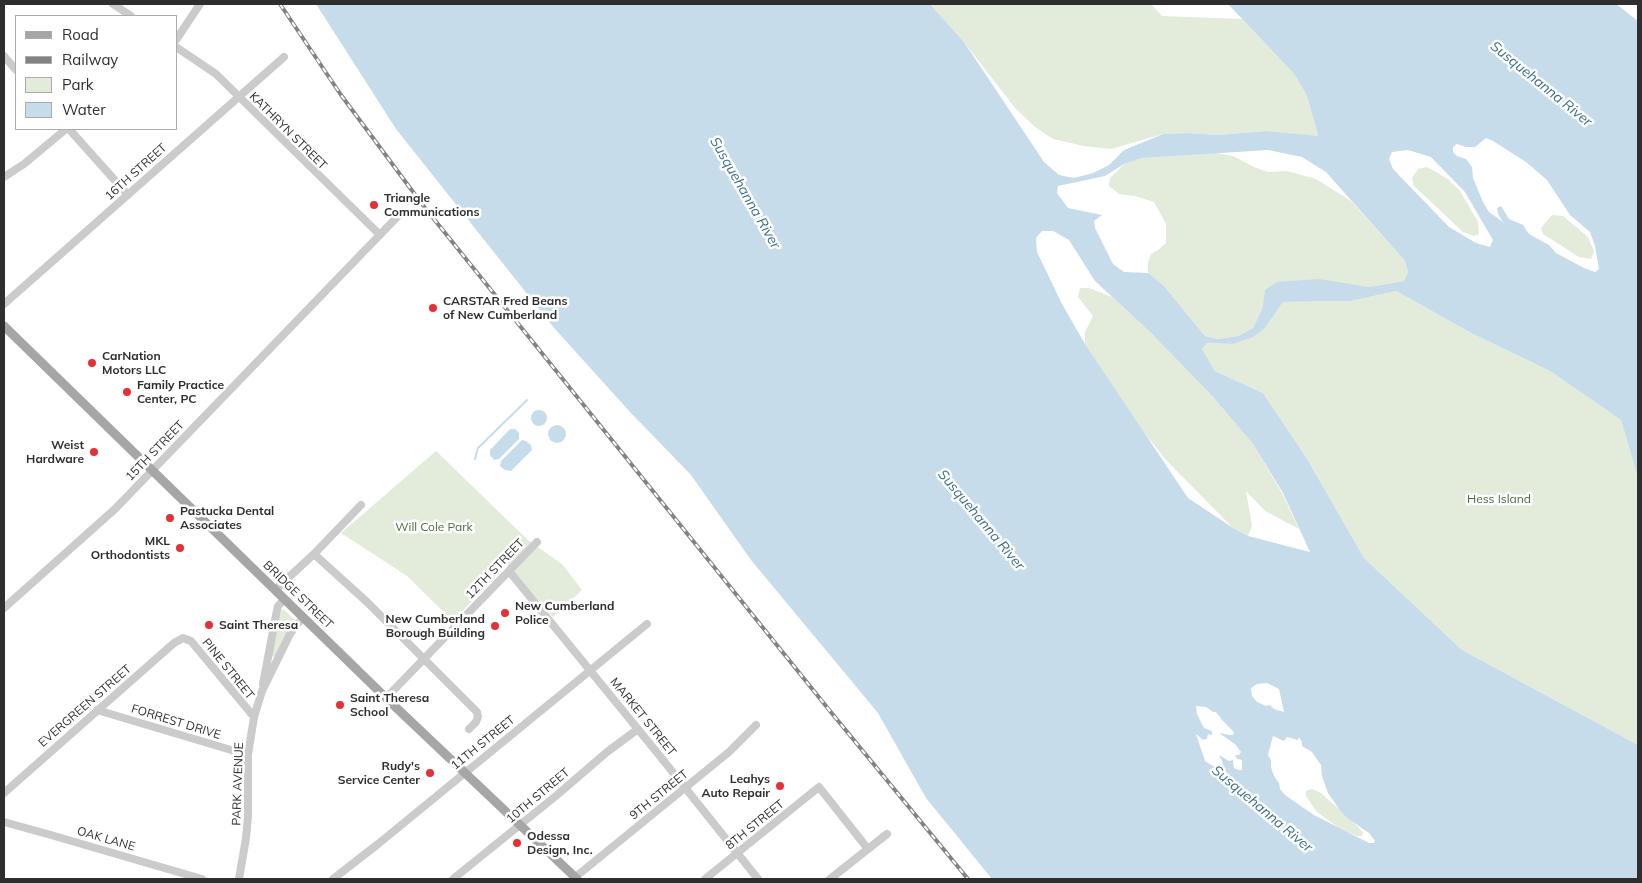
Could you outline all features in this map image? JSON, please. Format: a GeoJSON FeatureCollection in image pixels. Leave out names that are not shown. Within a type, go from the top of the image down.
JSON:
{"type":"FeatureCollection","features":[{"type":"Feature","properties":{"kind":"main road","name":"BRIDGE STREET"},"geometry":{"type":"LineString","coordinates":[[4,326],[575,879]]}},
{"type":"Feature","properties":{"kind":"street"},"geometry":{"type":"LineString","coordinates":[[113,4],[130,15]]}},
{"type":"Feature","properties":{"kind":"street"},"geometry":{"type":"LineString","coordinates":[[178,37],[200,4]]}},
{"type":"Feature","properties":{"kind":"street","name":"KATHRYN STREET"},"geometry":{"type":"LineString","coordinates":[[178,48],[216,74],[380,235]]}},
{"type":"Feature","properties":{"kind":"street"},"geometry":{"type":"LineString","coordinates":[[4,56],[15,69]]}},
{"type":"Feature","properties":{"kind":"street","name":"16TH STREET"},"geometry":{"type":"LineString","coordinates":[[4,304],[284,57]]}},
{"type":"Feature","properties":{"kind":"street"},"geometry":{"type":"LineString","coordinates":[[4,177],[24,164],[67,130]]}},
{"type":"Feature","properties":{"kind":"street"},"geometry":{"type":"LineString","coordinates":[[69,130],[128,195]]}},
{"type":"Feature","properties":{"kind":"street","name":"15TH STREET"},"geometry":{"type":"LineString","coordinates":[[4,608],[114,510],[399,215]]}},
{"type":"Feature","properties":{"kind":"street"},"geometry":{"type":"LineString","coordinates":[[275,590],[314,554],[361,505]]}},
{"type":"Feature","properties":{"kind":"street","name":"12TH STREET"},"geometry":{"type":"LineString","coordinates":[[386,698],[537,542]]}},
{"type":"Feature","properties":{"kind":"street"},"geometry":{"type":"LineString","coordinates":[[314,554],[367,602],[477,712],[478,720],[469,729]]}},
{"type":"Feature","properties":{"kind":"street","name":"MARKET STREET"},"geometry":{"type":"LineString","coordinates":[[509,571],[758,879]]}},
{"type":"Feature","properties":{"kind":"street","name":"PARK AVENUE"},"geometry":{"type":"LineString","coordinates":[[239,879],[248,823],[248,755],[254,718],[262,690],[278,606],[285,599]]}},
{"type":"Feature","properties":{"kind":"street","name":"PARK AVENUE"},"geometry":{"type":"LineString","coordinates":[[262,690],[292,630],[304,618]]}},
{"type":"Feature","properties":{"kind":"street","name":"11TH STREET"},"geometry":{"type":"LineString","coordinates":[[333,879],[647,624]]}},
{"type":"Feature","properties":{"kind":"street","name":"EVERGREEN STREET"},"geometry":{"type":"LineString","coordinates":[[4,793],[174,642],[183,638]]}},
{"type":"Feature","properties":{"kind":"street","name":"PINE STREET"},"geometry":{"type":"LineString","coordinates":[[183,638],[191,641],[254,718]]}},
{"type":"Feature","properties":{"kind":"street","name":"FORREST DRIVE"},"geometry":{"type":"LineString","coordinates":[[97,710],[248,755]]}},
{"type":"Feature","properties":{"kind":"street","name":"9TH STREET"},"geometry":{"type":"LineString","coordinates":[[575,879],[730,752],[756,725]]}},
{"type":"Feature","properties":{"kind":"street","name":"10TH STREET"},"geometry":{"type":"LineString","coordinates":[[453,879],[638,729]]}},
{"type":"Feature","properties":{"kind":"street","name":"8TH STREET"},"geometry":{"type":"LineString","coordinates":[[705,879],[819,787],[868,849]]}},
{"type":"Feature","properties":{"kind":"street","name":"OAK LANE"},"geometry":{"type":"LineString","coordinates":[[4,822],[202,879]]}},
{"type":"Feature","properties":{"kind":"street"},"geometry":{"type":"LineString","coordinates":[[830,879],[887,834]]}},
{"type":"Feature","properties":{"kind":"green space"},"geometry":{"type":"Polygon","coordinates":[[[930,4],[1151,4],[1162,16],[1242,19],[1295,75],[1307,96],[1318,137],[1266,131],[1217,135],[1163,134],[1111,149],[1084,146],[1053,139],[1035,127],[1015,108],[964,42],[930,4]]]}},
{"type":"Feature","properties":{"kind":"green space"},"geometry":{"type":"Polygon","coordinates":[[[1216,153],[1233,156],[1268,172],[1287,171],[1316,179],[1351,201],[1405,261],[1408,272],[1404,281],[1369,287],[1349,284],[1265,290],[1262,309],[1253,328],[1238,336],[1218,339],[1205,336],[1164,286],[1148,273],[1148,263],[1151,254],[1166,243],[1166,224],[1154,202],[1135,196],[1119,194],[1109,186],[1110,178],[1124,164],[1142,158],[1216,153]]]}},
{"type":"Feature","properties":{"kind":"green space"},"geometry":{"type":"Polygon","coordinates":[[[1427,167],[1448,179],[1460,191],[1478,222],[1479,234],[1474,236],[1463,232],[1414,186],[1412,178],[1418,169],[1427,167]]]}},
{"type":"Feature","properties":{"kind":"green space"},"geometry":{"type":"Polygon","coordinates":[[[1552,215],[1563,216],[1588,237],[1594,251],[1591,259],[1579,257],[1543,234],[1541,228],[1552,215]]]}},
{"type":"Feature","properties":{"kind":"green space"},"geometry":{"type":"Polygon","coordinates":[[[1080,288],[1089,288],[1112,297],[1151,333],[1213,397],[1253,444],[1282,493],[1299,529],[1265,511],[1246,491],[1252,526],[1248,536],[1233,528],[1166,460],[1139,426],[1085,344],[1085,332],[1093,316],[1078,297],[1080,288]]]}},
{"type":"Feature","properties":{"kind":"green space","name":"Hess Island"},"geometry":{"type":"Polygon","coordinates":[[[1396,291],[1473,334],[1550,371],[1621,420],[1638,478],[1638,745],[1462,650],[1364,558],[1306,457],[1263,393],[1215,371],[1202,349],[1207,343],[1233,344],[1265,328],[1283,302],[1351,301],[1396,291]]]}},
{"type":"Feature","properties":{"kind":"green space","name":"Will Cole Park"},"geometry":{"type":"Polygon","coordinates":[[[436,451],[529,541],[562,564],[582,590],[553,617],[507,565],[453,621],[407,576],[341,533],[436,451]]]}},
{"type":"Feature","properties":{"kind":"green space"},"geometry":{"type":"Polygon","coordinates":[[[283,609],[295,620],[276,656],[273,657],[270,654],[283,609]]]}},
{"type":"Feature","properties":{"kind":"green space"},"geometry":{"type":"Polygon","coordinates":[[[1312,789],[1321,793],[1339,809],[1359,828],[1363,833],[1362,836],[1357,836],[1339,828],[1317,812],[1306,796],[1306,791],[1312,789]]]}},
{"type":"Feature","properties":{"kind":"water","name":"Susquehanna River"},"geometry":{"type":"Polygon","coordinates":[[[316,4],[930,4],[964,42],[1044,162],[1059,175],[1074,178],[1093,173],[1109,165],[1124,150],[1163,134],[1217,135],[1266,131],[1318,136],[1307,96],[1295,75],[1228,4],[1616,4],[1638,21],[1638,478],[1621,420],[1550,371],[1473,334],[1396,291],[1351,301],[1283,302],[1265,328],[1253,337],[1233,344],[1207,343],[1202,349],[1215,371],[1263,393],[1306,457],[1364,558],[1462,650],[1638,745],[1638,879],[992,879],[926,798],[878,713],[751,560],[691,475],[630,412],[555,329],[396,129],[316,4]],[[1486,138],[1475,147],[1457,144],[1453,147],[1453,152],[1457,156],[1466,159],[1472,167],[1473,178],[1489,212],[1503,222],[1497,208],[1501,206],[1509,219],[1523,225],[1529,234],[1549,245],[1556,253],[1584,268],[1595,272],[1599,269],[1595,246],[1590,232],[1570,215],[1547,180],[1526,162],[1486,138]],[[1268,150],[1142,158],[1124,164],[1105,176],[1058,186],[1057,193],[1068,208],[1102,215],[1094,221],[1095,228],[1113,264],[1124,272],[1148,273],[1164,286],[1205,336],[1218,339],[1238,336],[1253,328],[1262,309],[1265,290],[1277,282],[1319,279],[1369,287],[1404,281],[1408,272],[1405,261],[1326,172],[1302,157],[1268,150]],[[1408,150],[1392,152],[1389,159],[1393,169],[1449,227],[1476,243],[1490,247],[1493,240],[1465,192],[1431,157],[1408,150]],[[1042,231],[1036,238],[1037,252],[1062,304],[1085,344],[1188,498],[1248,536],[1310,552],[1283,493],[1253,444],[1213,397],[1151,333],[1095,281],[1069,240],[1053,231],[1042,231]],[[1267,683],[1257,684],[1251,688],[1252,696],[1257,702],[1266,706],[1270,705],[1274,709],[1284,712],[1279,689],[1267,683]],[[1196,706],[1197,714],[1204,728],[1212,731],[1212,735],[1208,734],[1207,739],[1203,740],[1196,734],[1205,761],[1213,766],[1223,765],[1219,755],[1229,761],[1233,760],[1234,768],[1242,770],[1242,760],[1237,759],[1235,755],[1239,755],[1241,752],[1235,744],[1219,733],[1233,735],[1234,732],[1216,712],[1206,707],[1196,706]],[[1273,736],[1268,755],[1271,760],[1274,776],[1285,795],[1314,815],[1369,843],[1374,843],[1375,841],[1369,833],[1347,818],[1339,809],[1328,793],[1322,776],[1321,765],[1312,752],[1302,746],[1299,737],[1298,740],[1287,737],[1284,741],[1273,736]]]}},
{"type":"Feature","properties":{"kind":"water"},"geometry":{"type":"Polygon","coordinates":[[[539,410],[547,418],[539,426],[531,418],[539,410]]]}},
{"type":"Feature","properties":{"kind":"water"},"geometry":{"type":"Polygon","coordinates":[[[557,425],[563,428],[566,434],[563,440],[557,443],[551,440],[548,434],[551,428],[557,425]]]}},
{"type":"Feature","properties":{"kind":"water"},"geometry":{"type":"Polygon","coordinates":[[[510,429],[515,429],[519,433],[519,439],[499,459],[494,460],[490,455],[490,450],[510,429]]]}},
{"type":"Feature","properties":{"kind":"water"},"geometry":{"type":"Polygon","coordinates":[[[522,440],[531,445],[532,450],[511,471],[505,470],[500,466],[501,461],[522,440]]]}},
{"type":"Feature","properties":{"kind":"waterway"},"geometry":{"type":"LineString","coordinates":[[475,459],[478,448],[527,400]]}},
{"type":"Feature","properties":{"kind":"railway"},"geometry":{"type":"LineString","coordinates":[[280,4],[341,95],[425,208],[830,711],[968,879]]}},
{"type":"Feature","properties":{"kind":"place","name":"Triangle Communications"},"geometry":{"type":"Point","coordinates":[374,205]}},
{"type":"Feature","properties":{"kind":"place","name":"CARSTAR Fred Beans of New Cumberland"},"geometry":{"type":"Point","coordinates":[433,308]}},
{"type":"Feature","properties":{"kind":"place","name":"CarNation Motors LLC"},"geometry":{"type":"Point","coordinates":[92,363]}},
{"type":"Feature","properties":{"kind":"place","name":"Family Practice Center, PC"},"geometry":{"type":"Point","coordinates":[127,392]}},
{"type":"Feature","properties":{"kind":"place","name":"Weist Hardware"},"geometry":{"type":"Point","coordinates":[94,452]}},
{"type":"Feature","properties":{"kind":"place","name":"Pastucka Dental Associates"},"geometry":{"type":"Point","coordinates":[170,518]}},
{"type":"Feature","properties":{"kind":"place","name":"MKL Orthodontists"},"geometry":{"type":"Point","coordinates":[180,548]}},
{"type":"Feature","properties":{"kind":"place","name":"New Cumberland Police"},"geometry":{"type":"Point","coordinates":[505,613]}},
{"type":"Feature","properties":{"kind":"place","name":"Saint Theresa"},"geometry":{"type":"Point","coordinates":[209,625]}},
{"type":"Feature","properties":{"kind":"place","name":"New Cumberland Borough Building"},"geometry":{"type":"Point","coordinates":[495,626]}},
{"type":"Feature","properties":{"kind":"place","name":"Saint Theresa School"},"geometry":{"type":"Point","coordinates":[340,705]}},
{"type":"Feature","properties":{"kind":"place","name":"Rudy's Service Center"},"geometry":{"type":"Point","coordinates":[430,773]}},
{"type":"Feature","properties":{"kind":"place","name":"Leahys Auto Repair"},"geometry":{"type":"Point","coordinates":[780,786]}},
{"type":"Feature","properties":{"kind":"place","name":"Odessa Design, Inc."},"geometry":{"type":"Point","coordinates":[517,843]}}]}
